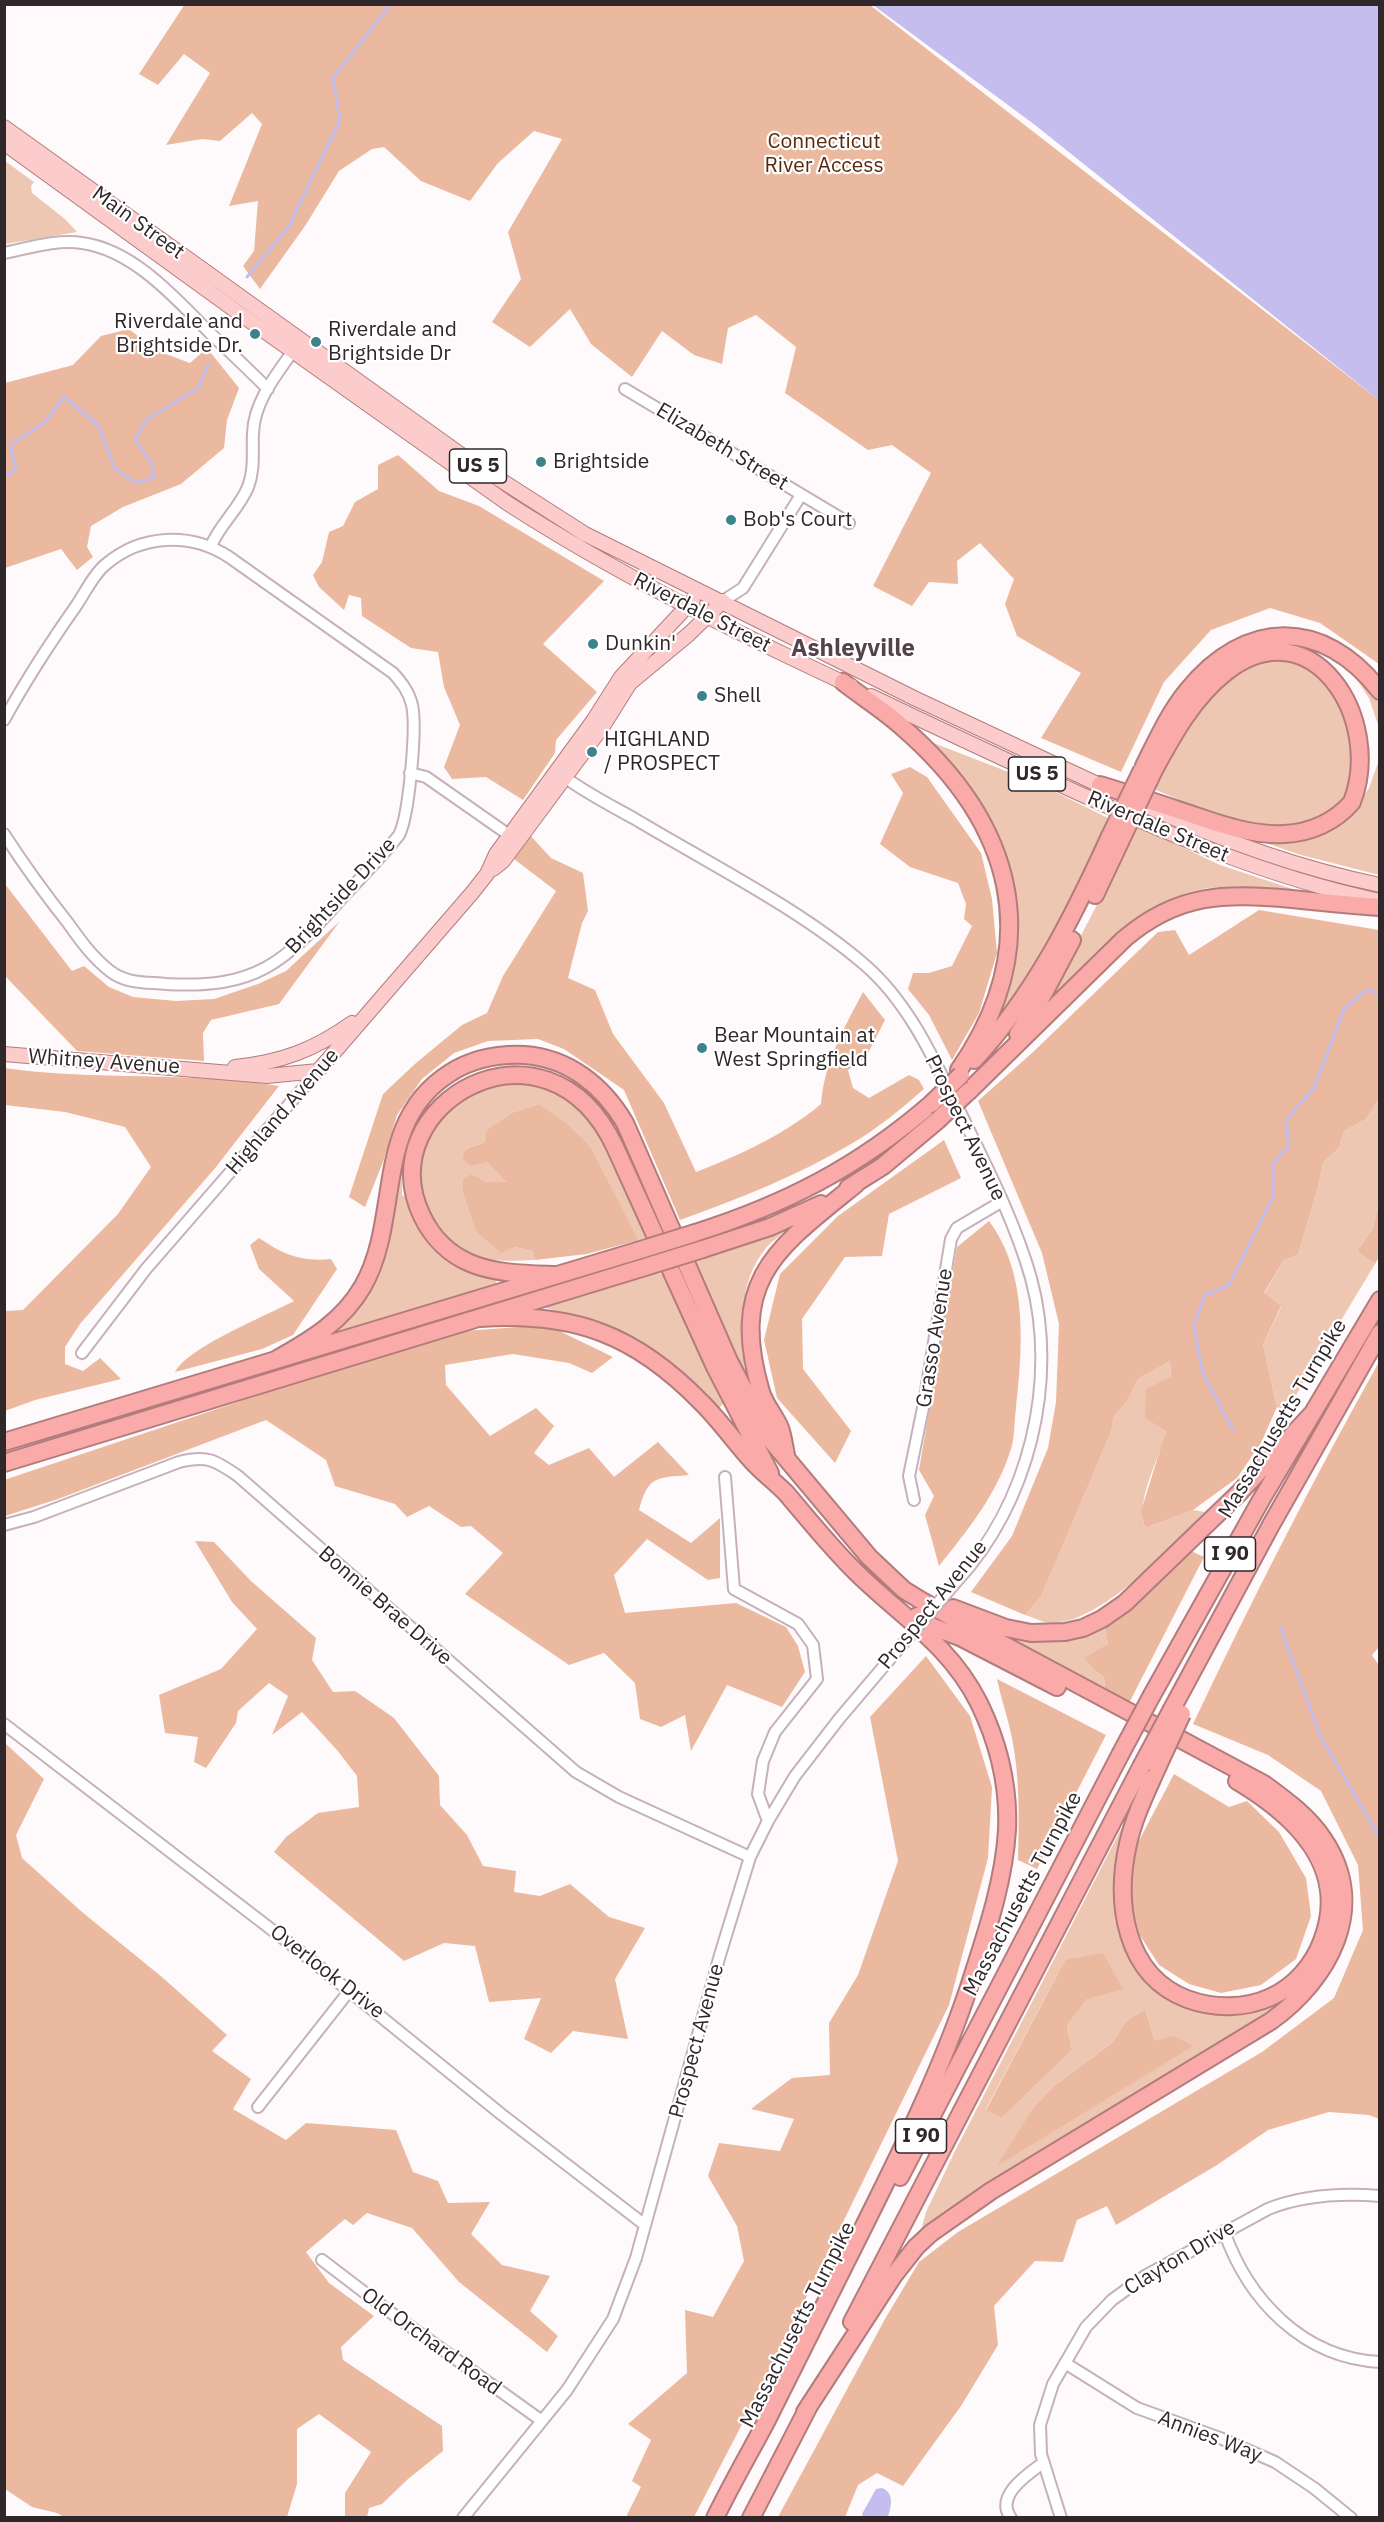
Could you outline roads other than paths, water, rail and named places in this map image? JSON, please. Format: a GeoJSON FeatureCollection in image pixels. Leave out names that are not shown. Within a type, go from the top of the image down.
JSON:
{"type":"FeatureCollection","features":[{"type":"Feature","properties":{"kind":"highway"},"geometry":{"type":"LineString","coordinates":[[991,1068],[1011,1043],[1044,993],[1149,768],[1166,723],[1196,680],[1230,651],[1253,641],[1293,637],[1322,643],[1340,652],[1356,665],[1380,691]]}},
{"type":"Feature","properties":{"kind":"highway"},"geometry":{"type":"LineString","coordinates":[[1100,785],[1240,828],[1268,833],[1300,832],[1332,819],[1348,807],[1359,793],[1370,772],[1373,757],[1374,740],[1370,717],[1353,686],[1337,671],[1319,660],[1283,652],[1255,657],[1227,671],[1201,696],[1149,768]]}},
{"type":"Feature","properties":{"kind":"highway"},"geometry":{"type":"LineString","coordinates":[[843,682],[902,727],[934,759],[974,811],[1001,868],[1006,889],[1010,928],[1007,966],[991,1015],[960,1072]]}},
{"type":"Feature","properties":{"kind":"highway"},"geometry":{"type":"LineString","coordinates":[[4,1442],[695,1233],[762,1210],[824,1181],[886,1141],[937,1098],[1011,1017],[1043,970],[1115,839]]}},
{"type":"Feature","properties":{"kind":"highway"},"geometry":{"type":"LineString","coordinates":[[788,1462],[780,1428],[766,1403],[754,1367],[751,1328],[756,1295],[762,1275],[777,1252],[856,1184],[905,1150],[1078,986],[1124,939],[1149,920],[1171,908],[1202,898],[1239,895],[1380,907]]}},
{"type":"Feature","properties":{"kind":"highway"},"geometry":{"type":"LineString","coordinates":[[277,1359],[311,1340],[331,1325],[363,1286],[379,1242],[399,1139],[411,1114],[427,1092],[458,1068],[484,1058],[514,1055],[542,1058],[579,1073],[599,1088],[615,1106],[625,1123],[746,1397],[770,1439],[850,1536],[904,1590],[1002,1646],[1241,1770],[1290,1803],[1314,1826],[1331,1853],[1341,1885],[1341,1922],[1336,1944],[1327,1963],[1306,1991],[1284,2012],[1217,2055],[991,2191],[948,2220],[916,2247],[894,2275],[805,2412]]}},
{"type":"Feature","properties":{"kind":"highway"},"geometry":{"type":"LineString","coordinates":[[555,1275],[505,1272],[471,1264],[439,1242],[421,1214],[413,1182],[414,1159],[420,1140],[430,1121],[444,1105],[478,1083],[511,1075],[545,1079],[574,1093],[599,1118],[612,1139],[715,1367],[774,1480]]}},
{"type":"Feature","properties":{"kind":"highway"},"geometry":{"type":"LineString","coordinates":[[4,1463],[704,1249],[793,1217],[856,1184]]}},
{"type":"Feature","properties":{"kind":"highway","name":"Massachusetts Turnpike"},"geometry":{"type":"LineString","coordinates":[[723,2517],[1152,1695],[1261,1500],[1380,1300]]}},
{"type":"Feature","properties":{"kind":"highway"},"geometry":{"type":"LineString","coordinates":[[480,1318],[529,1316],[555,1319],[599,1331],[626,1343],[656,1362],[681,1382],[702,1402],[754,1464],[774,1480],[859,1576],[892,1603],[954,1663],[977,1698],[986,1719],[995,1741],[1005,1785],[1007,1829],[1004,1855],[976,1967],[935,2075],[872,2210],[765,2424],[715,2517]]}},
{"type":"Feature","properties":{"kind":"highway","name":"Massachusetts Turnpike"},"geometry":{"type":"LineString","coordinates":[[751,2517],[1149,1767],[1297,1478],[1380,1333]]}},
{"type":"Feature","properties":{"kind":"highway"},"geometry":{"type":"LineString","coordinates":[[904,1590],[992,1624],[1020,1632],[1055,1634],[1093,1624],[1111,1614],[1137,1591],[1240,1492],[1311,1415]]}},
{"type":"Feature","properties":{"kind":"highway"},"geometry":{"type":"LineString","coordinates":[[892,1603],[933,1627],[960,1637],[1217,1770],[1270,1802],[1298,1827],[1313,1847],[1323,1869],[1328,1884],[1329,1912],[1323,1937],[1310,1964],[1293,1983],[1271,1997],[1246,2005],[1233,2006],[1207,2005],[1188,1999],[1161,1984],[1144,1965],[1132,1946],[1123,1908],[1124,1868],[1149,1767]]}},
{"type":"Feature","properties":{"kind":"main road","name":"Main Street"},"geometry":{"type":"LineString","coordinates":[[4,127],[272,319]]}},
{"type":"Feature","properties":{"kind":"main road","name":"Main Street"},"geometry":{"type":"LineString","coordinates":[[4,143],[264,331]]}},
{"type":"Feature","properties":{"kind":"main road","name":"Riverdale Street"},"geometry":{"type":"LineString","coordinates":[[272,319],[460,453],[525,497],[604,545],[723,601],[906,694],[1184,823],[1237,844],[1328,873],[1380,885]]}},
{"type":"Feature","properties":{"kind":"main road","name":"Riverdale Street"},"geometry":{"type":"LineString","coordinates":[[264,331],[516,509],[578,548],[706,617],[1094,800],[1193,843],[1285,877],[1380,901]]}},
{"type":"Feature","properties":{"kind":"main road","name":"Highland Avenue"},"geometry":{"type":"LineString","coordinates":[[487,874],[503,861],[629,667],[689,607],[699,590]]}},
{"type":"Feature","properties":{"kind":"main road","name":"Highland Avenue"},"geometry":{"type":"LineString","coordinates":[[318,1071],[436,937],[487,874],[509,836],[603,726],[630,683],[723,601]]}},
{"type":"Feature","properties":{"kind":"main road","name":"Whitney Avenue"},"geometry":{"type":"LineString","coordinates":[[203,1070],[250,1065],[297,1055],[324,1043],[369,1012]]}},
{"type":"Feature","properties":{"kind":"main road","name":"Whitney Avenue"},"geometry":{"type":"LineString","coordinates":[[4,1054],[51,1060],[203,1070],[302,1081],[318,1071]]}},
{"type":"Feature","properties":{"kind":"main road"},"geometry":{"type":"LineString","coordinates":[[297,1055],[302,1081]]}},
{"type":"Feature","properties":{"kind":"street"},"geometry":{"type":"LineString","coordinates":[[4,253],[56,243],[80,242],[101,246],[119,254],[172,295],[268,389]]}},
{"type":"Feature","properties":{"kind":"street"},"geometry":{"type":"LineString","coordinates":[[211,546],[248,488],[253,466],[253,433],[256,415],[268,389],[293,351]]}},
{"type":"Feature","properties":{"kind":"street","name":"Elizabeth Street"},"geometry":{"type":"LineString","coordinates":[[625,390],[849,524]]}},
{"type":"Feature","properties":{"kind":"street"},"geometry":{"type":"LineString","coordinates":[[723,601],[742,588],[801,495]]}},
{"type":"Feature","properties":{"kind":"street","name":"Brightside Drive"},"geometry":{"type":"LineString","coordinates":[[4,720],[40,658],[104,566],[126,552],[157,541],[191,540],[211,546],[399,680],[408,695],[412,710],[410,774],[403,824],[394,840],[302,943],[265,969],[236,980],[204,985],[140,982],[126,980],[110,971],[86,947],[4,834]]}},
{"type":"Feature","properties":{"kind":"street"},"geometry":{"type":"LineString","coordinates":[[410,774],[426,777],[509,836]]}},
{"type":"Feature","properties":{"kind":"street","name":"Prospect Avenue"},"geometry":{"type":"LineString","coordinates":[[463,2517],[584,2367],[613,2319],[630,2277],[720,1954],[750,1857],[768,1821],[809,1757],[956,1582],[988,1539],[1012,1497],[1028,1454],[1037,1411],[1041,1369],[1037,1310],[1022,1250],[978,1150],[913,1023],[895,997],[868,968],[825,934],[561,774]]}},
{"type":"Feature","properties":{"kind":"street","name":"Highland Avenue"},"geometry":{"type":"LineString","coordinates":[[82,1353],[146,1269],[302,1081]]}},
{"type":"Feature","properties":{"kind":"street","name":"Grasso Avenue"},"geometry":{"type":"LineString","coordinates":[[914,1500],[909,1476],[924,1403],[951,1239],[957,1228],[1001,1202]]}},
{"type":"Feature","properties":{"kind":"street","name":"Bonnie Brae Drive"},"geometry":{"type":"LineString","coordinates":[[4,1525],[34,1517],[179,1462],[202,1458],[213,1460],[238,1476],[413,1631],[587,1780],[750,1857]]}},
{"type":"Feature","properties":{"kind":"street"},"geometry":{"type":"LineString","coordinates":[[725,1477],[734,1589],[798,1624],[813,1645],[817,1679],[775,1732],[763,1761],[758,1794],[768,1821]]}},
{"type":"Feature","properties":{"kind":"street","name":"Overlook Drive"},"geometry":{"type":"LineString","coordinates":[[4,1724],[350,1990],[501,2114],[645,2225]]}},
{"type":"Feature","properties":{"kind":"street"},"geometry":{"type":"LineString","coordinates":[[258,2107],[350,1990]]}},
{"type":"Feature","properties":{"kind":"street","name":"Clayton Drive"},"geometry":{"type":"LineString","coordinates":[[1058,2517],[1044,2463],[1040,2435],[1042,2415],[1053,2384],[1086,2326],[1112,2300],[1145,2276],[1268,2209],[1300,2199],[1351,2195],[1380,2196]]}},
{"type":"Feature","properties":{"kind":"street"},"geometry":{"type":"LineString","coordinates":[[1224,2231],[1240,2269],[1256,2293],[1293,2331],[1321,2347],[1349,2357],[1380,2362]]}},
{"type":"Feature","properties":{"kind":"street","name":"Old Orchard Road"},"geometry":{"type":"LineString","coordinates":[[322,2260],[390,2313],[542,2421]]}},
{"type":"Feature","properties":{"kind":"street","name":"Annies Way"},"geometry":{"type":"LineString","coordinates":[[1065,2363],[1137,2408],[1238,2445],[1275,2462],[1314,2488],[1351,2517]]}},
{"type":"Feature","properties":{"kind":"street"},"geometry":{"type":"LineString","coordinates":[[1011,2517],[1006,2507],[1008,2496],[1044,2463]]}},
{"type":"Feature","properties":{"kind":"waterway"},"geometry":{"type":"LineString","coordinates":[[247,277],[289,226],[340,120],[333,78],[391,4]]}},
{"type":"Feature","properties":{"kind":"waterway"},"geometry":{"type":"LineString","coordinates":[[4,473],[10,474],[16,468],[10,445],[45,422],[64,397],[99,426],[115,469],[136,483],[154,478],[151,463],[135,439],[146,420],[198,388],[209,363]]}},
{"type":"Feature","properties":{"kind":"waterway"},"geometry":{"type":"LineString","coordinates":[[1233,1430],[1202,1371],[1194,1325],[1205,1295],[1229,1285],[1273,1197],[1273,1163],[1289,1146],[1286,1120],[1314,1088],[1344,1009],[1366,990],[1380,993]]}},
{"type":"Feature","properties":{"kind":"waterway"},"geometry":{"type":"LineString","coordinates":[[1280,1626],[1320,1735],[1380,1839]]}},
{"type":"Feature","properties":{"kind":"place","name":"Riverdale and Brightside Dr."},"geometry":{"type":"Point","coordinates":[255,334]}},
{"type":"Feature","properties":{"kind":"place","name":"Riverdale and Brightside Dr"},"geometry":{"type":"Point","coordinates":[316,342]}},
{"type":"Feature","properties":{"kind":"place","name":"Brightside"},"geometry":{"type":"Point","coordinates":[541,462]}},
{"type":"Feature","properties":{"kind":"place","name":"Bob's Court"},"geometry":{"type":"Point","coordinates":[731,520]}},
{"type":"Feature","properties":{"kind":"place","name":"Dunkin'"},"geometry":{"type":"Point","coordinates":[593,644]}},
{"type":"Feature","properties":{"kind":"place","name":"Shell"},"geometry":{"type":"Point","coordinates":[702,696]}},
{"type":"Feature","properties":{"kind":"place","name":"HIGHLAND / PROSPECT"},"geometry":{"type":"Point","coordinates":[592,752]}},
{"type":"Feature","properties":{"kind":"place","name":"Bear Mountain at West Springfield"},"geometry":{"type":"Point","coordinates":[702,1048]}},
{"type":"Feature","properties":{"kind":"district","name":"Ashleyville"},"geometry":{"type":"Point","coordinates":[853,649]}},
{"type":"Feature","properties":{"kind":"park label","name":"Connecticut River Access"},"geometry":{"type":"Point","coordinates":[824,154]}}]}
